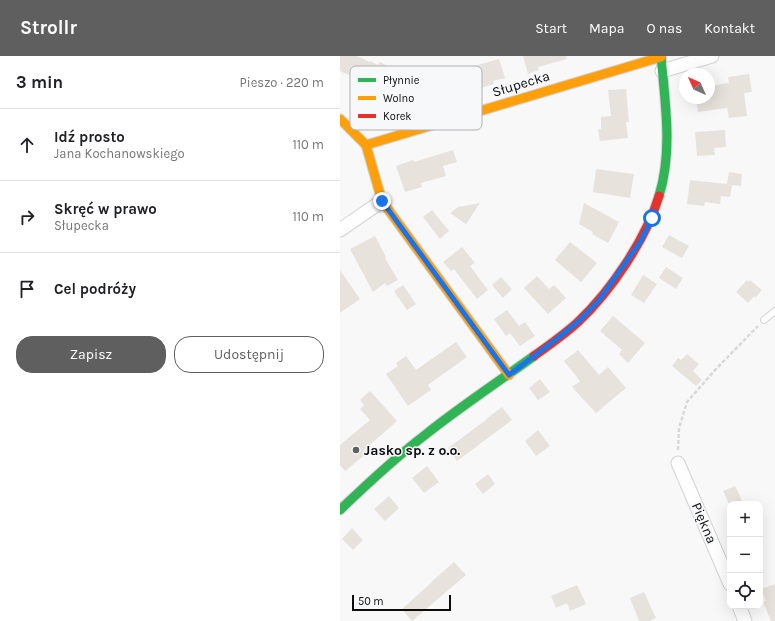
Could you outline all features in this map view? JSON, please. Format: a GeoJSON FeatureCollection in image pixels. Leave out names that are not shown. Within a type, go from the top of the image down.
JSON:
{"type":"FeatureCollection","features":[{"type":"Feature","properties":{"kind":"street"},"geometry":{"type":"LineString","coordinates":[[340,510],[430,431],[558,338],[580,320],[600,299],[640,242],[652,218],[660,192],[666,164],[667,136],[661,56]]}},
{"type":"Feature","properties":{"kind":"street","name":"Słupecka"},"geometry":{"type":"LineString","coordinates":[[482,110],[661,56]]}},
{"type":"Feature","properties":{"kind":"street"},"geometry":{"type":"LineString","coordinates":[[662,70],[712,56]]}},
{"type":"Feature","properties":{"kind":"street"},"geometry":{"type":"LineString","coordinates":[[340,119],[350,129]]}},
{"type":"Feature","properties":{"kind":"street"},"geometry":{"type":"LineString","coordinates":[[351,130],[366,145],[382,201],[509,375]]}},
{"type":"Feature","properties":{"kind":"street","name":"Słupecka"},"geometry":{"type":"LineString","coordinates":[[366,145],[416,130]]}},
{"type":"Feature","properties":{"kind":"street"},"geometry":{"type":"LineString","coordinates":[[340,230],[382,201]]}},
{"type":"Feature","properties":{"kind":"street","name":"Piękna"},"geometry":{"type":"LineString","coordinates":[[678,463],[727,577]]}},
{"type":"Feature","properties":{"kind":"street"},"geometry":{"type":"LineString","coordinates":[[740,609],[745,621]]}},
{"type":"Feature","properties":{"kind":"lane"},"geometry":{"type":"LineString","coordinates":[[764,320],[775,311]]}},
{"type":"Feature","properties":{"kind":"path"},"geometry":{"type":"LineString","coordinates":[[678,463],[677,446],[679,428],[687,402],[715,370],[764,320]]}},
{"type":"Feature","properties":{"kind":"building"},"geometry":{"type":"Polygon","coordinates":[[[340,56],[357,56],[378,65],[380,62],[388,66],[350,66],[350,76],[340,71],[340,56]]]}},
{"type":"Feature","properties":{"kind":"building"},"geometry":{"type":"Polygon","coordinates":[[[523,56],[566,56],[567,59],[538,67],[539,70],[528,74],[523,56]]]}},
{"type":"Feature","properties":{"kind":"building"},"geometry":{"type":"Polygon","coordinates":[[[499,59],[505,78],[493,81],[494,84],[482,88],[482,66],[474,66],[499,59]]]}},
{"type":"Feature","properties":{"kind":"building"},"geometry":{"type":"Polygon","coordinates":[[[749,74],[752,92],[744,93],[747,116],[729,118],[727,108],[698,112],[697,104],[715,104],[715,85],[729,83],[728,77],[749,74]]]}},
{"type":"Feature","properties":{"kind":"building"},"geometry":{"type":"Polygon","coordinates":[[[626,89],[629,122],[626,122],[628,138],[600,141],[598,129],[601,129],[601,117],[611,116],[608,90],[626,89]]]}},
{"type":"Feature","properties":{"kind":"building"},"geometry":{"type":"Polygon","coordinates":[[[725,130],[726,147],[714,148],[715,155],[697,156],[695,132],[725,130]]]}},
{"type":"Feature","properties":{"kind":"building"},"geometry":{"type":"Polygon","coordinates":[[[453,150],[457,162],[443,166],[446,176],[421,183],[422,187],[405,192],[396,166],[453,150]]]}},
{"type":"Feature","properties":{"kind":"building"},"geometry":{"type":"Polygon","coordinates":[[[596,169],[634,174],[630,198],[593,192],[596,169]]]}},
{"type":"Feature","properties":{"kind":"building"},"geometry":{"type":"Polygon","coordinates":[[[729,172],[742,174],[741,186],[732,185],[730,197],[721,196],[720,204],[705,202],[704,206],[687,204],[690,180],[727,184],[729,172]]]}},
{"type":"Feature","properties":{"kind":"building"},"geometry":{"type":"Polygon","coordinates":[[[480,203],[466,224],[450,213],[458,207],[480,203]]]}},
{"type":"Feature","properties":{"kind":"building"},"geometry":{"type":"Polygon","coordinates":[[[584,203],[619,222],[608,243],[592,234],[593,232],[579,224],[584,203]]]}},
{"type":"Feature","properties":{"kind":"building"},"geometry":{"type":"Polygon","coordinates":[[[432,210],[449,231],[440,239],[423,217],[432,210]]]}},
{"type":"Feature","properties":{"kind":"building"},"geometry":{"type":"Polygon","coordinates":[[[669,235],[689,246],[682,258],[662,247],[669,235]]]}},
{"type":"Feature","properties":{"kind":"building"},"geometry":{"type":"Polygon","coordinates":[[[375,236],[386,257],[385,258],[398,280],[387,286],[385,283],[373,292],[350,249],[375,236]]]}},
{"type":"Feature","properties":{"kind":"building"},"geometry":{"type":"Polygon","coordinates":[[[570,242],[597,263],[581,282],[555,260],[570,242]]]}},
{"type":"Feature","properties":{"kind":"building"},"geometry":{"type":"Polygon","coordinates":[[[462,247],[475,263],[470,266],[488,290],[477,299],[454,269],[451,271],[443,262],[462,247]]]}},
{"type":"Feature","properties":{"kind":"building"},"geometry":{"type":"Polygon","coordinates":[[[666,267],[683,278],[676,289],[659,278],[666,267]]]}},
{"type":"Feature","properties":{"kind":"building"},"geometry":{"type":"Polygon","coordinates":[[[340,270],[360,299],[340,313],[340,270]]]}},
{"type":"Feature","properties":{"kind":"building"},"geometry":{"type":"Polygon","coordinates":[[[643,275],[657,284],[644,303],[631,295],[643,275]]]}},
{"type":"Feature","properties":{"kind":"building"},"geometry":{"type":"Polygon","coordinates":[[[537,276],[549,289],[554,285],[566,298],[548,314],[524,288],[537,276]]]}},
{"type":"Feature","properties":{"kind":"building"},"geometry":{"type":"Polygon","coordinates":[[[501,277],[512,289],[503,298],[492,285],[501,277]]]}},
{"type":"Feature","properties":{"kind":"building"},"geometry":{"type":"Polygon","coordinates":[[[747,280],[748,282],[750,280],[762,290],[748,303],[736,292],[747,280]]]}},
{"type":"Feature","properties":{"kind":"building"},"geometry":{"type":"Polygon","coordinates":[[[403,285],[416,304],[407,310],[394,291],[403,285]]]}},
{"type":"Feature","properties":{"kind":"building"},"geometry":{"type":"Polygon","coordinates":[[[507,310],[519,326],[525,322],[535,336],[520,346],[510,333],[506,336],[494,319],[507,310]]]}},
{"type":"Feature","properties":{"kind":"building"},"geometry":{"type":"Polygon","coordinates":[[[613,316],[645,343],[628,363],[619,354],[622,350],[600,331],[613,316]]]}},
{"type":"Feature","properties":{"kind":"building"},"geometry":{"type":"Polygon","coordinates":[[[456,342],[467,357],[428,385],[431,390],[408,406],[386,374],[398,366],[396,363],[406,356],[416,370],[456,342]]]}},
{"type":"Feature","properties":{"kind":"building"},"geometry":{"type":"Polygon","coordinates":[[[578,350],[599,375],[608,367],[626,388],[596,413],[572,387],[580,381],[564,361],[578,350]]]}},
{"type":"Feature","properties":{"kind":"building"},"geometry":{"type":"Polygon","coordinates":[[[687,354],[699,364],[693,371],[702,380],[696,386],[672,366],[678,358],[681,360],[687,354]]]}},
{"type":"Feature","properties":{"kind":"building"},"geometry":{"type":"Polygon","coordinates":[[[540,379],[550,392],[538,400],[529,388],[540,379]]]}},
{"type":"Feature","properties":{"kind":"building"},"geometry":{"type":"Polygon","coordinates":[[[370,391],[397,421],[364,450],[367,453],[345,471],[340,465],[340,445],[370,420],[360,409],[364,405],[360,400],[370,391]]]}},
{"type":"Feature","properties":{"kind":"building"},"geometry":{"type":"Polygon","coordinates":[[[502,407],[512,420],[457,461],[448,448],[502,407]]]}},
{"type":"Feature","properties":{"kind":"building"},"geometry":{"type":"Polygon","coordinates":[[[538,430],[550,446],[536,456],[525,441],[538,430]]]}},
{"type":"Feature","properties":{"kind":"building"},"geometry":{"type":"Polygon","coordinates":[[[427,466],[439,482],[424,493],[412,478],[427,466]]]}},
{"type":"Feature","properties":{"kind":"building"},"geometry":{"type":"Polygon","coordinates":[[[488,474],[495,484],[483,494],[475,484],[488,474]]]}},
{"type":"Feature","properties":{"kind":"building"},"geometry":{"type":"Polygon","coordinates":[[[735,486],[742,501],[728,501],[723,491],[735,486]]]}},
{"type":"Feature","properties":{"kind":"building"},"geometry":{"type":"Polygon","coordinates":[[[389,496],[399,508],[385,521],[374,509],[389,496]]]}},
{"type":"Feature","properties":{"kind":"building"},"geometry":{"type":"Polygon","coordinates":[[[352,528],[363,540],[353,550],[342,539],[352,528]]]}},
{"type":"Feature","properties":{"kind":"building"},"geometry":{"type":"Polygon","coordinates":[[[454,562],[466,575],[412,621],[402,609],[454,562]]]}},
{"type":"Feature","properties":{"kind":"building"},"geometry":{"type":"Polygon","coordinates":[[[775,584],[775,621],[771,621],[763,602],[766,601],[763,594],[763,588],[775,584]]]}},
{"type":"Feature","properties":{"kind":"building"},"geometry":{"type":"Polygon","coordinates":[[[577,585],[586,604],[570,611],[567,603],[556,608],[551,596],[577,585]]]}},
{"type":"Feature","properties":{"kind":"building"},"geometry":{"type":"Polygon","coordinates":[[[644,592],[656,618],[650,621],[639,621],[630,598],[644,592]]]}},
{"type":"Feature","properties":{"kind":"traffic: fast"},"geometry":{"type":"LineString","coordinates":[[659,196],[666,162],[667,144],[666,109],[661,56]]}},
{"type":"Feature","properties":{"kind":"traffic: fast"},"geometry":{"type":"LineString","coordinates":[[340,510],[381,471],[414,444],[452,414],[534,356]]}},
{"type":"Feature","properties":{"kind":"traffic: slow"},"geometry":{"type":"LineString","coordinates":[[482,110],[661,57]]}},
{"type":"Feature","properties":{"kind":"traffic: slow"},"geometry":{"type":"LineString","coordinates":[[340,119],[350,129]]}},
{"type":"Feature","properties":{"kind":"traffic: slow"},"geometry":{"type":"LineString","coordinates":[[351,130],[366,145],[416,130]]}},
{"type":"Feature","properties":{"kind":"traffic: slow"},"geometry":{"type":"LineString","coordinates":[[366,145],[382,201],[509,375]]}},
{"type":"Feature","properties":{"kind":"traffic: jam"},"geometry":{"type":"LineString","coordinates":[[534,356],[573,327],[615,280],[646,229],[659,196]]}},
{"type":"Feature","properties":{"kind":"place","name":"Jasko sp. z o.o."},"geometry":{"type":"Point","coordinates":[356,450]}},
{"type":"Feature","properties":{"kind":"route"},"geometry":{"type":"LineString","coordinates":[[382,201],[509,375],[580,320],[600,299],[640,242],[652,218]]}}]}
